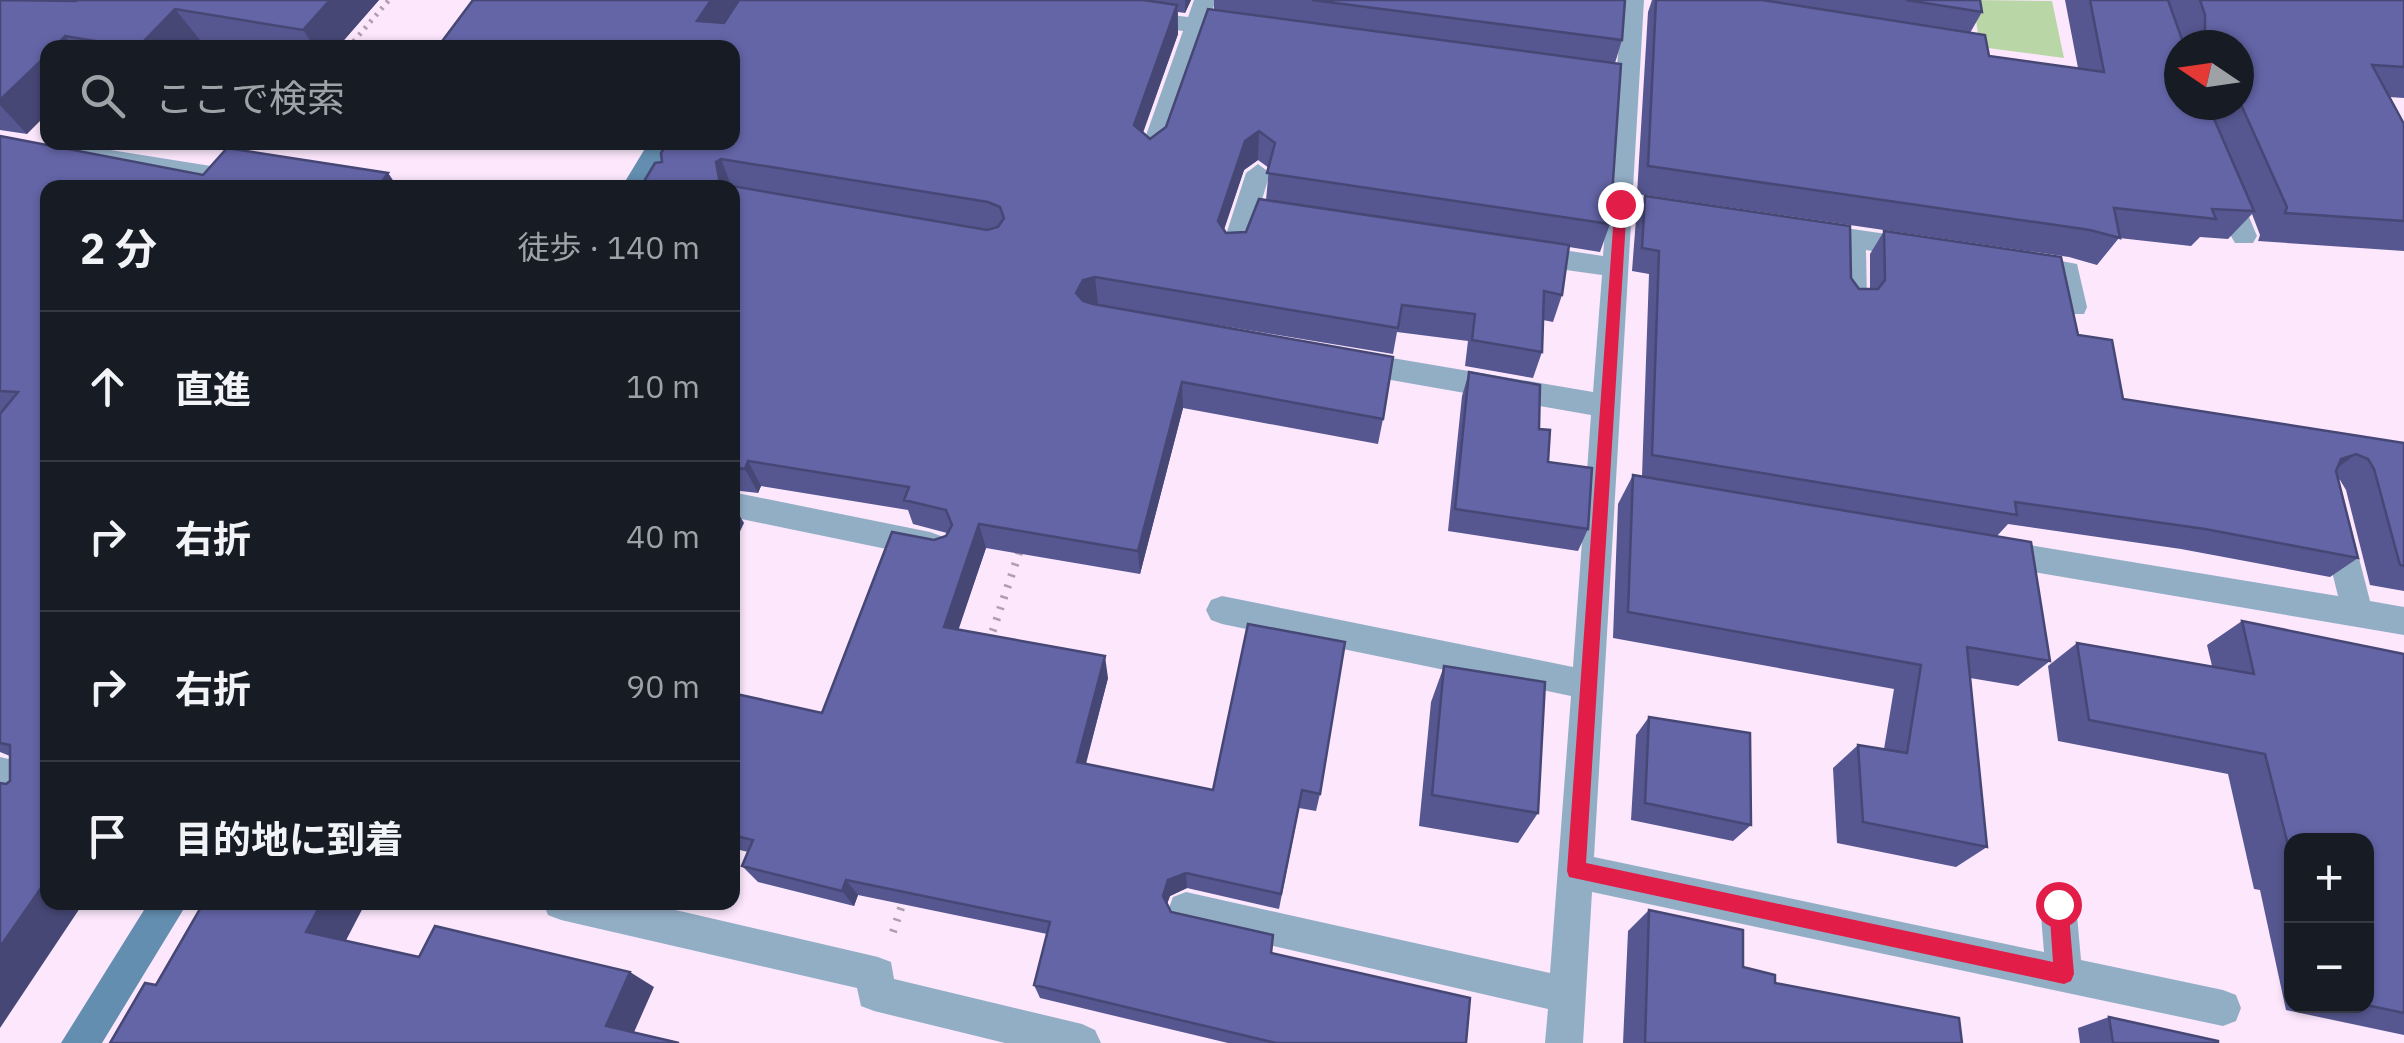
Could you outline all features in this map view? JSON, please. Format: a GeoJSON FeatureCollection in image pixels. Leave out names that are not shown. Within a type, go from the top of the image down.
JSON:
{"type":"FeatureCollection","features":[{"type":"Feature","properties":{"kind":"main road"},"geometry":{"type":"LineString","coordinates":[[646,180],[659,150]]}},
{"type":"Feature","properties":{"kind":"main road"},"geometry":{"type":"LineString","coordinates":[[80,1043],[165,910]]}},
{"type":"Feature","properties":{"kind":"street"},"geometry":{"type":"LineString","coordinates":[[1151,154],[1206,0]]}},
{"type":"Feature","properties":{"kind":"street"},"geometry":{"type":"LineString","coordinates":[[1564,1043],[1588,685],[1611,488],[1607,406],[1617,268],[1630,205],[1619,83],[1641,1]]}},
{"type":"Feature","properties":{"kind":"street"},"geometry":{"type":"LineString","coordinates":[[1121,16],[1275,37]]}},
{"type":"Feature","properties":{"kind":"street"},"geometry":{"type":"LineString","coordinates":[[2217,172],[2244,236]]}},
{"type":"Feature","properties":{"kind":"street"},"geometry":{"type":"LineString","coordinates":[[1234,250],[1255,213],[1258,173]]}},
{"type":"Feature","properties":{"kind":"street"},"geometry":{"type":"LineString","coordinates":[[1776,227],[1931,250]]}},
{"type":"Feature","properties":{"kind":"street"},"geometry":{"type":"LineString","coordinates":[[1853,238],[1854,301]]}},
{"type":"Feature","properties":{"kind":"street"},"geometry":{"type":"LineString","coordinates":[[1500,250],[1617,268]]}},
{"type":"Feature","properties":{"kind":"street"},"geometry":{"type":"LineString","coordinates":[[1990,259],[2068,271],[2074,307]]}},
{"type":"Feature","properties":{"kind":"street"},"geometry":{"type":"LineString","coordinates":[[1332,359],[1607,406]]}},
{"type":"Feature","properties":{"kind":"street"},"geometry":{"type":"LineString","coordinates":[[2327,490],[2358,614]]}},
{"type":"Feature","properties":{"kind":"street"},"geometry":{"type":"LineString","coordinates":[[740,506],[941,547]]}},
{"type":"Feature","properties":{"kind":"street"},"geometry":{"type":"LineString","coordinates":[[1970,548],[2404,622]]}},
{"type":"Feature","properties":{"kind":"street"},"geometry":{"type":"LineString","coordinates":[[1222,610],[1588,685]]}},
{"type":"Feature","properties":{"kind":"street"},"geometry":{"type":"LineString","coordinates":[[0,773],[40,782]]}},
{"type":"Feature","properties":{"kind":"street"},"geometry":{"type":"LineString","coordinates":[[1576,871],[2223,1008]]}},
{"type":"Feature","properties":{"kind":"street"},"geometry":{"type":"LineString","coordinates":[[2058,904],[2064,974]]}},
{"type":"Feature","properties":{"kind":"street"},"geometry":{"type":"LineString","coordinates":[[592,910],[876,984],[1082,1043]]}},
{"type":"Feature","properties":{"kind":"street"},"geometry":{"type":"LineString","coordinates":[[1186,910],[1568,995]]}},
{"type":"Feature","properties":{"kind":"lane"},"geometry":{"type":"LineString","coordinates":[[65,150],[236,177]]}},
{"type":"Feature","properties":{"kind":"path"},"geometry":{"type":"LineString","coordinates":[[355,40],[389,0]]}},
{"type":"Feature","properties":{"kind":"path"},"geometry":{"type":"LineString","coordinates":[[984,656],[1022,544]]}},
{"type":"Feature","properties":{"kind":"path"},"geometry":{"type":"LineString","coordinates":[[876,984],[910,882]]}},
{"type":"Feature","properties":{"kind":"green space"},"geometry":{"type":"Polygon","coordinates":[[[1973,0],[2052,1],[2064,58],[1980,47],[1973,0]]]}},
{"type":"Feature","properties":{"kind":"building"},"geometry":{"type":"Polygon","coordinates":[[[0,0],[330,0],[303,30],[175,9],[145,40],[65,36],[61,40],[40,40],[40,62],[0,100],[0,0]]]}},
{"type":"Feature","properties":{"kind":"building"},"geometry":{"type":"Polygon","coordinates":[[[473,0],[711,0],[697,21],[724,23],[739,0],[1143,0],[1177,5],[1134,125],[1150,139],[1166,127],[1208,9],[1621,64],[1610,224],[1267,173],[1275,143],[1259,131],[1245,141],[1218,221],[1226,233],[1246,232],[1259,199],[1569,245],[1562,295],[1544,291],[1542,352],[1472,340],[1475,314],[1402,305],[1398,328],[1095,277],[1083,280],[1076,293],[1093,304],[1393,357],[1383,419],[1182,382],[1138,551],[979,524],[944,627],[1105,656],[1077,762],[1213,790],[1248,624],[1345,642],[1320,794],[1302,790],[1281,894],[1186,873],[1168,880],[1163,896],[1171,912],[1273,935],[1271,953],[1470,998],[1466,1043],[1276,1043],[1034,985],[1050,922],[846,880],[842,891],[742,866],[753,840],[740,837],[740,695],[822,713],[892,532],[934,540],[946,536],[952,525],[946,510],[904,500],[909,487],[748,461],[745,469],[740,468],[740,187],[987,230],[998,227],[1004,218],[1000,207],[988,202],[721,159],[716,162],[719,180],[645,180],[655,163],[662,162],[661,153],[740,150],[740,40],[443,40],[473,0]]]}},
{"type":"Feature","properties":{"kind":"building"},"geometry":{"type":"Polygon","coordinates":[[[1312,0],[1625,0],[1622,40],[1312,0]]]}},
{"type":"Feature","properties":{"kind":"building"},"geometry":{"type":"Polygon","coordinates":[[[1656,0],[1762,0],[1985,35],[1989,56],[2104,72],[2090,0],[2168,0],[2179,30],[2164,30],[2164,120],[2215,120],[2254,211],[2212,209],[2216,219],[2114,208],[2120,238],[2090,230],[1648,166],[1656,0]]]}},
{"type":"Feature","properties":{"kind":"building"},"geometry":{"type":"Polygon","coordinates":[[[1906,0],[1980,0],[1982,12],[1906,0]]]}},
{"type":"Feature","properties":{"kind":"building"},"geometry":{"type":"Polygon","coordinates":[[[2200,0],[2404,0],[2404,67],[2372,65],[2404,124],[2404,221],[2285,213],[2287,207],[2248,120],[2254,120],[2254,30],[2205,30],[2200,0]]]}},
{"type":"Feature","properties":{"kind":"building"},"geometry":{"type":"Polygon","coordinates":[[[0,136],[40,144],[40,150],[73,150],[203,175],[225,150],[388,173],[383,180],[40,180],[40,890],[0,947],[0,783],[10,781],[10,745],[0,743],[0,414],[18,392],[0,391],[0,136]]]}},
{"type":"Feature","properties":{"kind":"building"},"geometry":{"type":"Polygon","coordinates":[[[1645,196],[1850,226],[1851,278],[1859,289],[1878,289],[1885,280],[1884,231],[2061,257],[2078,335],[2112,340],[2123,399],[2404,443],[2404,566],[2400,565],[2374,469],[2368,459],[2356,454],[2341,459],[2336,471],[2358,558],[2205,529],[2015,502],[2017,515],[1652,455],[1659,251],[1642,248],[1645,196]]]}},
{"type":"Feature","properties":{"kind":"building"},"geometry":{"type":"Polygon","coordinates":[[[1469,372],[1540,385],[1539,429],[1550,430],[1548,462],[1592,468],[1588,529],[1455,509],[1469,372]]]}},
{"type":"Feature","properties":{"kind":"building"},"geometry":{"type":"Polygon","coordinates":[[[1633,475],[2031,542],[2050,661],[1967,647],[1987,847],[1863,822],[1858,745],[1907,753],[1921,665],[1628,612],[1633,475]]]}},
{"type":"Feature","properties":{"kind":"building"},"geometry":{"type":"Polygon","coordinates":[[[2242,621],[2404,654],[2404,1013],[2374,1007],[2374,833],[2285,833],[2265,754],[2089,720],[2077,643],[2254,674],[2242,621]]]}},
{"type":"Feature","properties":{"kind":"building"},"geometry":{"type":"Polygon","coordinates":[[[1444,666],[1545,682],[1538,813],[1432,795],[1444,666]]]}},
{"type":"Feature","properties":{"kind":"building"},"geometry":{"type":"Polygon","coordinates":[[[1649,717],[1750,733],[1751,825],[1645,803],[1649,717]]]}},
{"type":"Feature","properties":{"kind":"building"},"geometry":{"type":"Polygon","coordinates":[[[199,910],[318,910],[306,932],[419,957],[435,926],[630,972],[606,1026],[679,1043],[110,1043],[145,983],[156,985],[199,910]]]}},
{"type":"Feature","properties":{"kind":"building"},"geometry":{"type":"Polygon","coordinates":[[[1649,910],[1743,930],[1743,967],[1775,975],[1775,983],[1959,1018],[1962,1043],[1645,1043],[1649,910]]]}},
{"type":"Feature","properties":{"kind":"building"},"geometry":{"type":"Polygon","coordinates":[[[2109,1017],[2218,1041],[2218,1043],[2113,1043],[2109,1017]]]}},
{"type":"Feature","properties":{"kind":"route"},"geometry":{"type":"LineString","coordinates":[[1620,204],[1576,871],[2064,974],[2058,904]]}}]}
